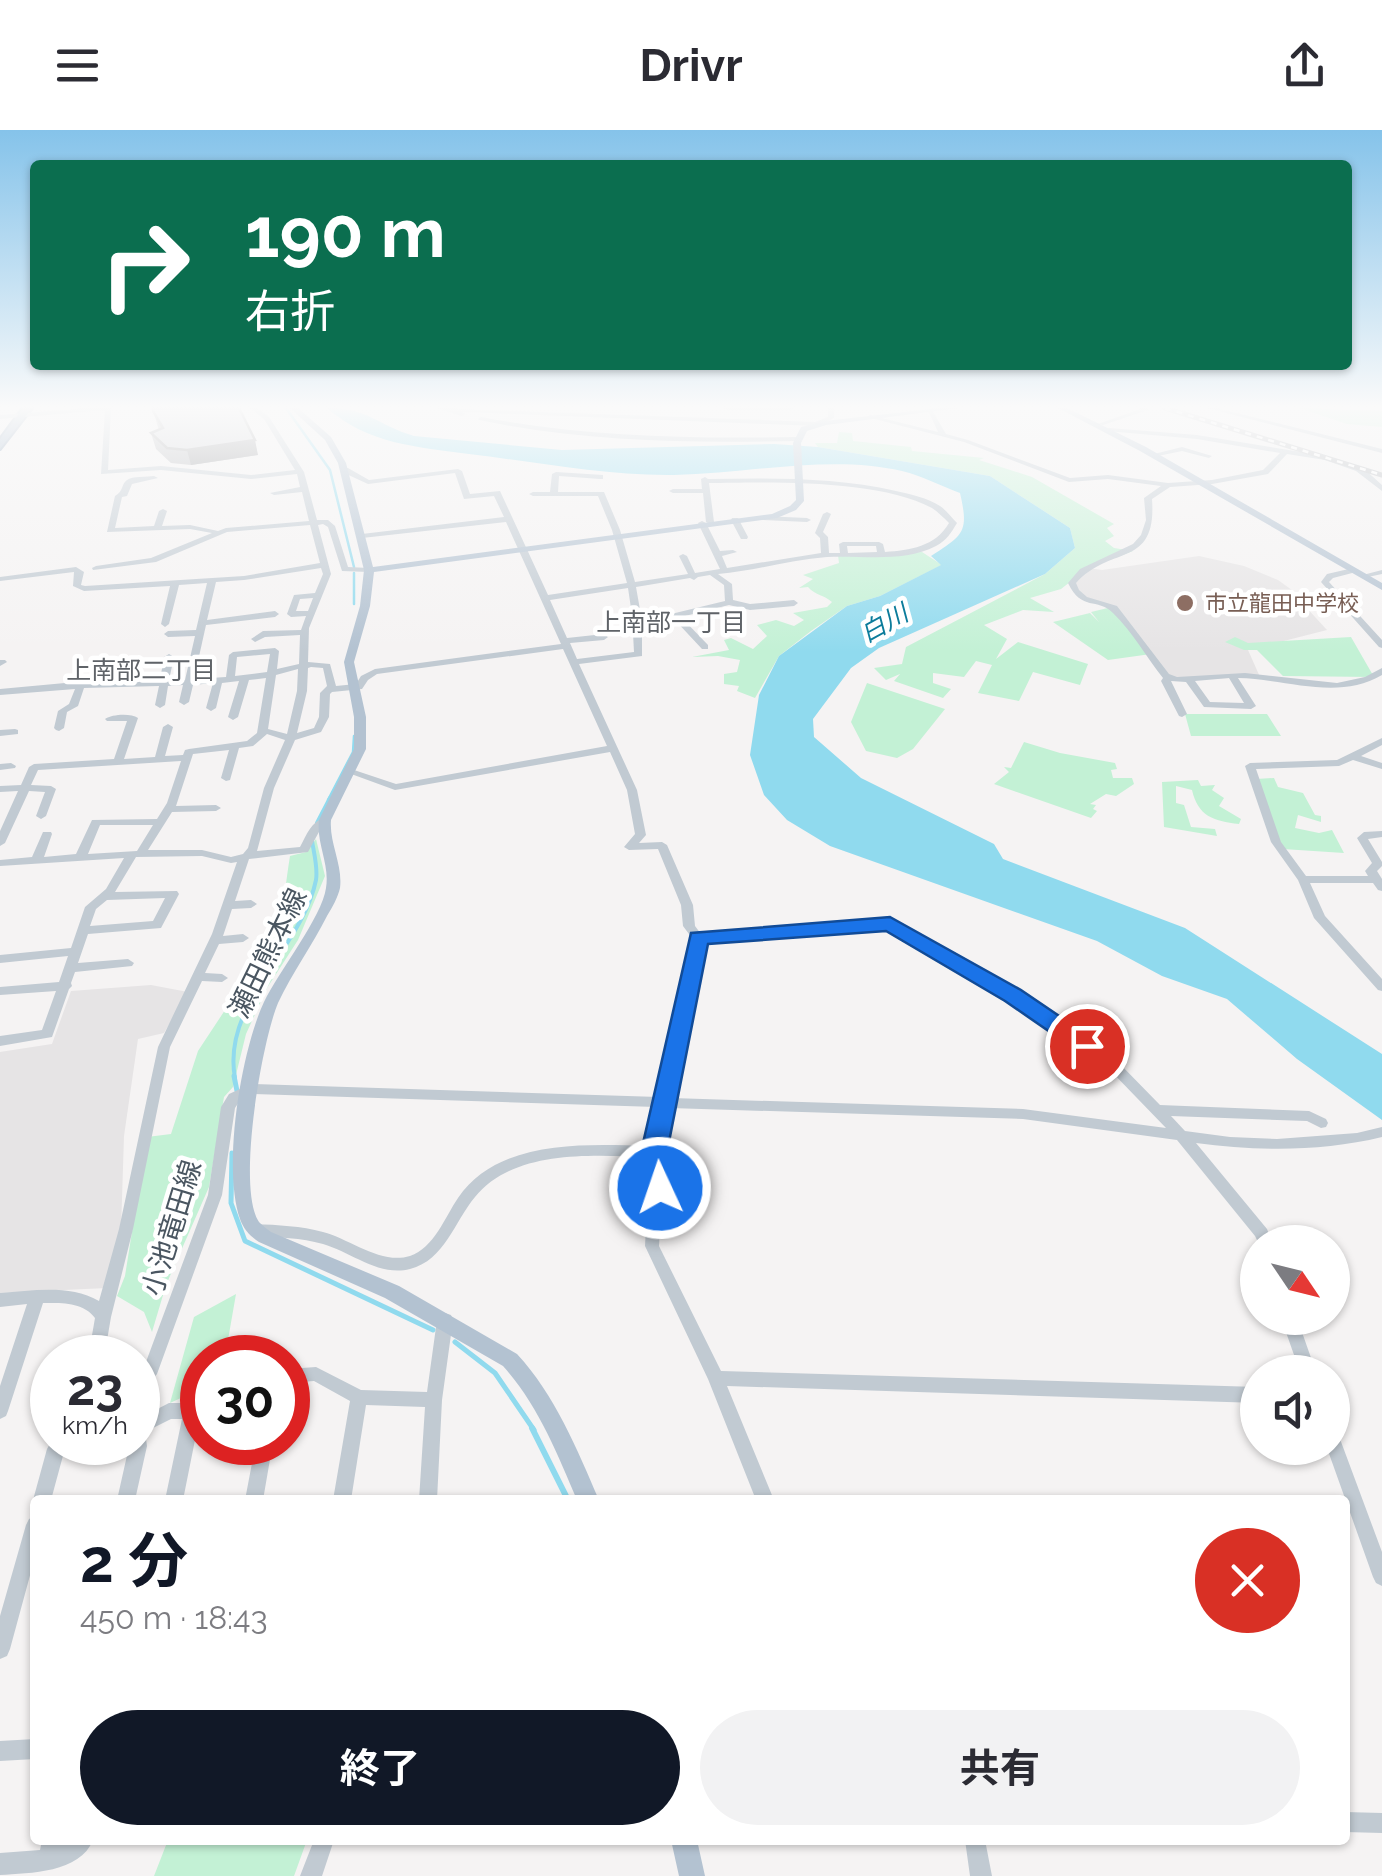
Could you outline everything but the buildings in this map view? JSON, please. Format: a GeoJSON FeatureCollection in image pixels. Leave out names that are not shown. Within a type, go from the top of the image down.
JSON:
{"type":"FeatureCollection","features":[{"type":"Feature","properties":{"kind":"main road"},"geometry":{"type":"LineString","coordinates":[[325,820],[360,749],[360,717],[349,662],[365,606],[369,570],[350,489]]}},
{"type":"Feature","properties":{"kind":"main road"},"geometry":{"type":"LineString","coordinates":[[369,570],[763,518],[798,504],[799,489]]}},
{"type":"Feature","properties":{"kind":"main road"},"geometry":{"type":"LineString","coordinates":[[1215,489],[1382,586]]}},
{"type":"Feature","properties":{"kind":"main road","name":"瀬田熊本線"},"geometry":{"type":"LineString","coordinates":[[255,1230],[244,1200],[243,1148],[251,1089],[264,1020],[333,889],[325,820]]}},
{"type":"Feature","properties":{"kind":"main road"},"geometry":{"type":"LineString","coordinates":[[255,1230],[488,1344],[522,1372],[585,1495]]}},
{"type":"Feature","properties":{"kind":"main road"},"geometry":{"type":"LineString","coordinates":[[685,1845],[692,1876]]}},
{"type":"Feature","properties":{"kind":"street"},"geometry":{"type":"LineString","coordinates":[[124,489],[109,528],[226,530],[327,522],[345,569],[369,570]]}},
{"type":"Feature","properties":{"kind":"street"},"geometry":{"type":"LineString","coordinates":[[274,493],[301,489]]}},
{"type":"Feature","properties":{"kind":"street"},"geometry":{"type":"LineString","coordinates":[[99,1335],[164,1048],[216,940],[269,788],[291,738],[302,691],[304,632],[327,574],[305,489]]}},
{"type":"Feature","properties":{"kind":"street"},"geometry":{"type":"LineString","coordinates":[[465,489],[468,496],[497,493],[632,790],[641,835],[629,847],[662,845],[686,905],[689,926],[698,938],[654,1152],[662,1213],[653,1227],[652,1246],[716,1378],[763,1495]]}},
{"type":"Feature","properties":{"kind":"street"},"geometry":{"type":"LineString","coordinates":[[673,492],[683,489]]}},
{"type":"Feature","properties":{"kind":"street"},"geometry":{"type":"LineString","coordinates":[[706,489],[706,523],[720,573],[728,584],[729,602]]}},
{"type":"Feature","properties":{"kind":"street"},"geometry":{"type":"LineString","coordinates":[[546,598],[844,554],[843,544],[879,544],[882,553],[923,550],[950,531],[952,520],[936,506],[877,489]]}},
{"type":"Feature","properties":{"kind":"street"},"geometry":{"type":"LineString","coordinates":[[1161,489],[1148,498],[1149,527],[1138,547],[1088,568],[1072,583],[1077,596],[1089,604],[1109,605],[1118,611],[1168,678],[1182,714]]}},
{"type":"Feature","properties":{"kind":"street"},"geometry":{"type":"LineString","coordinates":[[533,494],[598,493],[611,506],[638,625],[637,656],[573,662]]}},
{"type":"Feature","properties":{"kind":"street"},"geometry":{"type":"LineString","coordinates":[[157,530],[162,513],[173,516]]}},
{"type":"Feature","properties":{"kind":"street"},"geometry":{"type":"LineString","coordinates":[[262,514],[262,528]]}},
{"type":"Feature","properties":{"kind":"street"},"geometry":{"type":"LineString","coordinates":[[825,555],[824,536],[820,533],[827,514]]}},
{"type":"Feature","properties":{"kind":"street"},"geometry":{"type":"LineString","coordinates":[[611,519],[623,518]]}},
{"type":"Feature","properties":{"kind":"street"},"geometry":{"type":"LineString","coordinates":[[763,518],[778,522],[807,520]]}},
{"type":"Feature","properties":{"kind":"street"},"geometry":{"type":"LineString","coordinates":[[362,536],[509,519]]}},
{"type":"Feature","properties":{"kind":"street"},"geometry":{"type":"LineString","coordinates":[[735,520],[744,537]]}},
{"type":"Feature","properties":{"kind":"street"},"geometry":{"type":"LineString","coordinates":[[96,568],[153,560],[226,530]]}},
{"type":"Feature","properties":{"kind":"street"},"geometry":{"type":"LineString","coordinates":[[765,551],[773,564]]}},
{"type":"Feature","properties":{"kind":"street"},"geometry":{"type":"LineString","coordinates":[[717,554],[733,552]]}},
{"type":"Feature","properties":{"kind":"street"},"geometry":{"type":"LineString","coordinates":[[683,556],[694,578]]}},
{"type":"Feature","properties":{"kind":"street"},"geometry":{"type":"LineString","coordinates":[[0,579],[76,569],[80,572],[76,586],[81,589],[212,581],[325,565]]}},
{"type":"Feature","properties":{"kind":"street"},"geometry":{"type":"LineString","coordinates":[[1382,572],[1330,576],[1324,582],[1382,645]]}},
{"type":"Feature","properties":{"kind":"street"},"geometry":{"type":"LineString","coordinates":[[184,702],[212,581]]}},
{"type":"Feature","properties":{"kind":"street"},"geometry":{"type":"LineString","coordinates":[[175,584],[166,629],[202,628],[275,614]]}},
{"type":"Feature","properties":{"kind":"street"},"geometry":{"type":"LineString","coordinates":[[310,613],[291,614],[297,597],[318,595]]}},
{"type":"Feature","properties":{"kind":"street"},"geometry":{"type":"LineString","coordinates":[[638,625],[729,602],[756,607],[794,603]]}},
{"type":"Feature","properties":{"kind":"street"},"geometry":{"type":"LineString","coordinates":[[677,617],[705,647]]}},
{"type":"Feature","properties":{"kind":"street"},"geometry":{"type":"LineString","coordinates":[[255,636],[304,632]]}},
{"type":"Feature","properties":{"kind":"street"},"geometry":{"type":"LineString","coordinates":[[262,733],[274,731],[291,738],[308,735],[320,728],[325,695],[331,690],[353,688],[375,672],[604,637]]}},
{"type":"Feature","properties":{"kind":"street"},"geometry":{"type":"LineString","coordinates":[[0,1041],[46,1035],[92,906],[106,896],[160,822],[186,758],[195,749],[253,743],[262,733],[275,651],[233,655],[230,679]]}},
{"type":"Feature","properties":{"kind":"street"},"geometry":{"type":"LineString","coordinates":[[160,705],[169,658]]}},
{"type":"Feature","properties":{"kind":"street"},"geometry":{"type":"LineString","coordinates":[[0,692],[56,685],[187,683],[327,666],[331,690]]}},
{"type":"Feature","properties":{"kind":"street"},"geometry":{"type":"LineString","coordinates":[[1168,678],[1260,676],[1286,683],[1348,684],[1371,680],[1382,671]]}},
{"type":"Feature","properties":{"kind":"street"},"geometry":{"type":"LineString","coordinates":[[1189,679],[1207,705],[1251,706],[1233,677]]}},
{"type":"Feature","properties":{"kind":"street"},"geometry":{"type":"LineString","coordinates":[[232,717],[245,678]]}},
{"type":"Feature","properties":{"kind":"street"},"geometry":{"type":"LineString","coordinates":[[211,708],[218,680]]}},
{"type":"Feature","properties":{"kind":"street"},"geometry":{"type":"LineString","coordinates":[[58,728],[63,711],[73,706],[80,687]]}},
{"type":"Feature","properties":{"kind":"street"},"geometry":{"type":"LineString","coordinates":[[110,719],[133,718],[119,760]]}},
{"type":"Feature","properties":{"kind":"street"},"geometry":{"type":"LineString","coordinates":[[160,758],[168,728]]}},
{"type":"Feature","properties":{"kind":"street"},"geometry":{"type":"LineString","coordinates":[[0,733],[14,732]]}},
{"type":"Feature","properties":{"kind":"street"},"geometry":{"type":"LineString","coordinates":[[1382,741],[1352,756],[1318,766],[1250,766],[1276,842],[1302,880],[1320,918],[1382,988]]}},
{"type":"Feature","properties":{"kind":"street"},"geometry":{"type":"LineString","coordinates":[[226,778],[235,746]]}},
{"type":"Feature","properties":{"kind":"street"},"geometry":{"type":"LineString","coordinates":[[348,771],[394,787],[614,748]]}},
{"type":"Feature","properties":{"kind":"street"},"geometry":{"type":"LineString","coordinates":[[1352,756],[1382,766]]}},
{"type":"Feature","properties":{"kind":"street"},"geometry":{"type":"LineString","coordinates":[[0,844],[34,767],[186,758]]}},
{"type":"Feature","properties":{"kind":"street"},"geometry":{"type":"LineString","coordinates":[[0,789],[51,790],[42,816]]}},
{"type":"Feature","properties":{"kind":"street"},"geometry":{"type":"LineString","coordinates":[[168,809],[216,808]]}},
{"type":"Feature","properties":{"kind":"street"},"geometry":{"type":"LineString","coordinates":[[0,864],[81,856],[202,852],[227,860],[306,849],[315,828],[325,820]]}},
{"type":"Feature","properties":{"kind":"street"},"geometry":{"type":"LineString","coordinates":[[81,856],[92,822],[160,822]]}},
{"type":"Feature","properties":{"kind":"street"},"geometry":{"type":"LineString","coordinates":[[37,860],[47,834]]}},
{"type":"Feature","properties":{"kind":"street"},"geometry":{"type":"LineString","coordinates":[[1379,883],[1371,871],[1378,864],[1362,838],[1382,834]]}},
{"type":"Feature","properties":{"kind":"street"},"geometry":{"type":"LineString","coordinates":[[1302,880],[1379,883]]}},
{"type":"Feature","properties":{"kind":"street"},"geometry":{"type":"LineString","coordinates":[[83,930],[157,926],[173,894],[106,896]]}},
{"type":"Feature","properties":{"kind":"street"},"geometry":{"type":"LineString","coordinates":[[229,905],[251,904]]}},
{"type":"Feature","properties":{"kind":"street"},"geometry":{"type":"LineString","coordinates":[[698,938],[890,924],[1013,995],[1112,1064],[1182,1136],[1255,1225]]}},
{"type":"Feature","properties":{"kind":"street"},"geometry":{"type":"LineString","coordinates":[[216,940],[243,938]]}},
{"type":"Feature","properties":{"kind":"street"},"geometry":{"type":"LineString","coordinates":[[0,959],[77,951]]}},
{"type":"Feature","properties":{"kind":"street"},"geometry":{"type":"LineString","coordinates":[[72,968],[128,963]]}},
{"type":"Feature","properties":{"kind":"street"},"geometry":{"type":"LineString","coordinates":[[1364,970],[1382,967]]}},
{"type":"Feature","properties":{"kind":"street"},"geometry":{"type":"LineString","coordinates":[[199,978],[222,978]]}},
{"type":"Feature","properties":{"kind":"street"},"geometry":{"type":"LineString","coordinates":[[0,991],[66,986]]}},
{"type":"Feature","properties":{"kind":"street"},"geometry":{"type":"LineString","coordinates":[[251,1089],[1023,1114],[1182,1136],[1277,1144],[1357,1138],[1382,1132]]}},
{"type":"Feature","properties":{"kind":"street","name":"小池竜田線"},"geometry":{"type":"LineString","coordinates":[[160,1344],[215,1195],[228,1107],[234,1098],[251,1089]]}},
{"type":"Feature","properties":{"kind":"street"},"geometry":{"type":"LineString","coordinates":[[1158,1110],[1309,1116],[1321,1123]]}},
{"type":"Feature","properties":{"kind":"street"},"geometry":{"type":"LineString","coordinates":[[255,1230],[326,1239],[394,1265],[413,1262],[431,1250],[477,1184],[509,1164],[608,1150],[654,1152]]}},
{"type":"Feature","properties":{"kind":"street"},"geometry":{"type":"LineString","coordinates":[[0,1411],[37,1299]]}},
{"type":"Feature","properties":{"kind":"street","name":"小池竜田線"},"geometry":{"type":"LineString","coordinates":[[0,1300],[89,1302],[102,1317]]}},
{"type":"Feature","properties":{"kind":"street"},"geometry":{"type":"LineString","coordinates":[[428,1495],[434,1400],[445,1320]]}},
{"type":"Feature","properties":{"kind":"street"},"geometry":{"type":"LineString","coordinates":[[310,1374],[359,1397],[434,1400]]}},
{"type":"Feature","properties":{"kind":"street"},"geometry":{"type":"LineString","coordinates":[[716,1378],[1240,1394]]}},
{"type":"Feature","properties":{"kind":"street"},"geometry":{"type":"LineString","coordinates":[[343,1495],[359,1397]]}},
{"type":"Feature","properties":{"kind":"street"},"geometry":{"type":"LineString","coordinates":[[44,1495],[54,1465]]}},
{"type":"Feature","properties":{"kind":"street"},"geometry":{"type":"LineString","coordinates":[[127,1495],[134,1465]]}},
{"type":"Feature","properties":{"kind":"street"},"geometry":{"type":"LineString","coordinates":[[175,1495],[181,1465]]}},
{"type":"Feature","properties":{"kind":"street"},"geometry":{"type":"LineString","coordinates":[[255,1495],[260,1465]]}},
{"type":"Feature","properties":{"kind":"street"},"geometry":{"type":"LineString","coordinates":[[1341,1465],[1382,1577]]}},
{"type":"Feature","properties":{"kind":"street"},"geometry":{"type":"LineString","coordinates":[[0,1649],[30,1543]]}},
{"type":"Feature","properties":{"kind":"street"},"geometry":{"type":"LineString","coordinates":[[0,1751],[30,1750]]}},
{"type":"Feature","properties":{"kind":"street"},"geometry":{"type":"LineString","coordinates":[[1350,1822],[1382,1823]]}},
{"type":"Feature","properties":{"kind":"street"},"geometry":{"type":"LineString","coordinates":[[0,1864],[78,1845]]}},
{"type":"Feature","properties":{"kind":"street"},"geometry":{"type":"LineString","coordinates":[[311,1876],[322,1845]]}},
{"type":"Feature","properties":{"kind":"street"},"geometry":{"type":"LineString","coordinates":[[977,1845],[981,1876]]}},
{"type":"Feature","properties":{"kind":"shaded area"},"geometry":{"type":"Polygon","coordinates":[[[1199,556],[1244,566],[1278,580],[1310,603],[1304,605],[1327,630],[1248,650],[1260,677],[1176,680],[1166,676],[1104,604],[1077,596],[1072,583],[1088,568],[1102,570],[1199,556]]]}},
{"type":"Feature","properties":{"kind":"shaded area"},"geometry":{"type":"Polygon","coordinates":[[[151,985],[188,992],[164,1033],[138,1039],[124,1136],[121,1230],[107,1288],[0,1293],[0,1052],[52,1044],[71,991],[151,985]]]}},
{"type":"Feature","properties":{"kind":"green space"},"geometry":{"type":"Polygon","coordinates":[[[1011,489],[1054,489],[1114,524],[1107,528],[1114,536],[1105,541],[1114,548],[1133,551],[1088,568],[1061,589],[1030,598],[1054,612],[1023,610],[984,625],[1007,639],[996,659],[1018,642],[1088,664],[1080,685],[1033,672],[1019,701],[978,693],[992,665],[976,661],[964,677],[933,673],[933,683],[951,689],[943,698],[894,681],[900,674],[886,680],[874,668],[902,664],[906,647],[1045,574],[1075,548],[1070,528],[1011,489]]]}},
{"type":"Feature","properties":{"kind":"green space"},"geometry":{"type":"Polygon","coordinates":[[[922,552],[942,565],[880,596],[847,606],[811,631],[779,656],[755,698],[737,691],[739,686],[724,684],[724,674],[737,672],[740,660],[692,657],[729,650],[724,640],[731,638],[753,649],[767,636],[757,625],[776,620],[794,626],[804,620],[793,613],[827,607],[832,602],[808,587],[799,588],[813,579],[803,575],[839,563],[838,555],[922,552]]]}},
{"type":"Feature","properties":{"kind":"green space"},"geometry":{"type":"Polygon","coordinates":[[[1112,607],[1151,654],[1108,660],[1053,622],[1090,613],[1099,622],[1091,612],[1112,607]]]}},
{"type":"Feature","properties":{"kind":"green space"},"geometry":{"type":"Polygon","coordinates":[[[1235,637],[1248,643],[1351,637],[1374,677],[1283,676],[1257,650],[1244,650],[1225,642],[1235,637]]]}},
{"type":"Feature","properties":{"kind":"green space"},"geometry":{"type":"Polygon","coordinates":[[[867,683],[945,709],[913,749],[897,758],[866,751],[851,722],[867,683]]]}},
{"type":"Feature","properties":{"kind":"green space"},"geometry":{"type":"Polygon","coordinates":[[[1185,714],[1267,714],[1281,736],[1191,736],[1185,714]]]}},
{"type":"Feature","properties":{"kind":"green space"},"geometry":{"type":"Polygon","coordinates":[[[1024,742],[1115,763],[1117,769],[1111,770],[1113,778],[1132,778],[1134,784],[1116,796],[1106,794],[1090,804],[1096,805],[1093,809],[1097,811],[1091,818],[994,784],[1009,772],[1004,767],[1011,768],[1024,742]]]}},
{"type":"Feature","properties":{"kind":"green space"},"geometry":{"type":"Polygon","coordinates":[[[1274,778],[1278,787],[1303,793],[1315,815],[1321,816],[1321,822],[1298,815],[1295,828],[1319,833],[1332,830],[1344,853],[1283,849],[1256,779],[1274,778]]]}},
{"type":"Feature","properties":{"kind":"green space"},"geometry":{"type":"Polygon","coordinates":[[[1198,780],[1201,786],[1215,785],[1212,790],[1224,798],[1219,806],[1241,819],[1239,824],[1208,816],[1198,806],[1192,790],[1176,786],[1176,803],[1184,805],[1191,827],[1215,829],[1217,836],[1164,827],[1162,782],[1198,780]]]}},
{"type":"Feature","properties":{"kind":"green space"},"geometry":{"type":"Polygon","coordinates":[[[316,839],[325,876],[298,940],[267,988],[246,1034],[233,1087],[224,1097],[209,1187],[166,1285],[152,1332],[144,1312],[117,1296],[125,1276],[147,1137],[171,1134],[198,1051],[285,919],[290,856],[306,852],[316,839]]]}},
{"type":"Feature","properties":{"kind":"green space"},"geometry":{"type":"Polygon","coordinates":[[[236,1294],[229,1335],[189,1335],[194,1317],[236,1294]]]}},
{"type":"Feature","properties":{"kind":"green space"},"geometry":{"type":"Polygon","coordinates":[[[180,1367],[180,1398],[170,1403],[180,1367]]]}},
{"type":"Feature","properties":{"kind":"green space"},"geometry":{"type":"Polygon","coordinates":[[[166,1845],[305,1845],[294,1876],[154,1876],[166,1845]]]}},
{"type":"Feature","properties":{"kind":"water","name":"白川"},"geometry":{"type":"Polygon","coordinates":[[[952,489],[1011,489],[1070,528],[1075,548],[1045,574],[879,648],[851,668],[813,719],[814,737],[861,778],[994,844],[1003,859],[1185,928],[1382,1054],[1382,1120],[1297,1059],[1227,999],[1162,976],[1097,941],[830,846],[787,820],[764,795],[750,755],[759,695],[779,656],[847,606],[880,596],[941,565],[931,556],[961,531],[964,516],[960,493],[952,489]]]}},
{"type":"Feature","properties":{"kind":"waterway"},"geometry":{"type":"LineString","coordinates":[[335,489],[354,567]]}},
{"type":"Feature","properties":{"kind":"waterway"},"geometry":{"type":"LineString","coordinates":[[354,573],[354,604]]}},
{"type":"Feature","properties":{"kind":"waterway"},"geometry":{"type":"LineString","coordinates":[[328,800],[353,752],[354,736]]}},
{"type":"Feature","properties":{"kind":"waterway"},"geometry":{"type":"LineString","coordinates":[[317,823],[330,798]]}},
{"type":"Feature","properties":{"kind":"waterway"},"geometry":{"type":"LineString","coordinates":[[235,1078],[234,1051],[240,1025],[308,905],[316,880],[312,841]]}},
{"type":"Feature","properties":{"kind":"waterway"},"geometry":{"type":"LineString","coordinates":[[234,1076],[237,1091]]}},
{"type":"Feature","properties":{"kind":"waterway"},"geometry":{"type":"LineString","coordinates":[[232,1153],[231,1203],[245,1241],[433,1330]]}},
{"type":"Feature","properties":{"kind":"waterway"},"geometry":{"type":"LineString","coordinates":[[455,1342],[495,1373],[534,1430]]}},
{"type":"Feature","properties":{"kind":"waterway"},"geometry":{"type":"LineString","coordinates":[[532,1428],[566,1495]]}},
{"type":"Feature","properties":{"kind":"place","name":"市立龍田中学校"},"geometry":{"type":"Point","coordinates":[1185,603]}},
{"type":"Feature","properties":{"kind":"district","name":"上南部一丁目"},"geometry":{"type":"Point","coordinates":[671,622]}},
{"type":"Feature","properties":{"kind":"district","name":"上南部二丁目"},"geometry":{"type":"Point","coordinates":[141,670]}},
{"type":"Feature","properties":{"kind":"route"},"geometry":{"type":"LineString","coordinates":[[660,1188],[654,1152],[698,938],[890,924],[1013,995],[1087,1046]]}}]}
